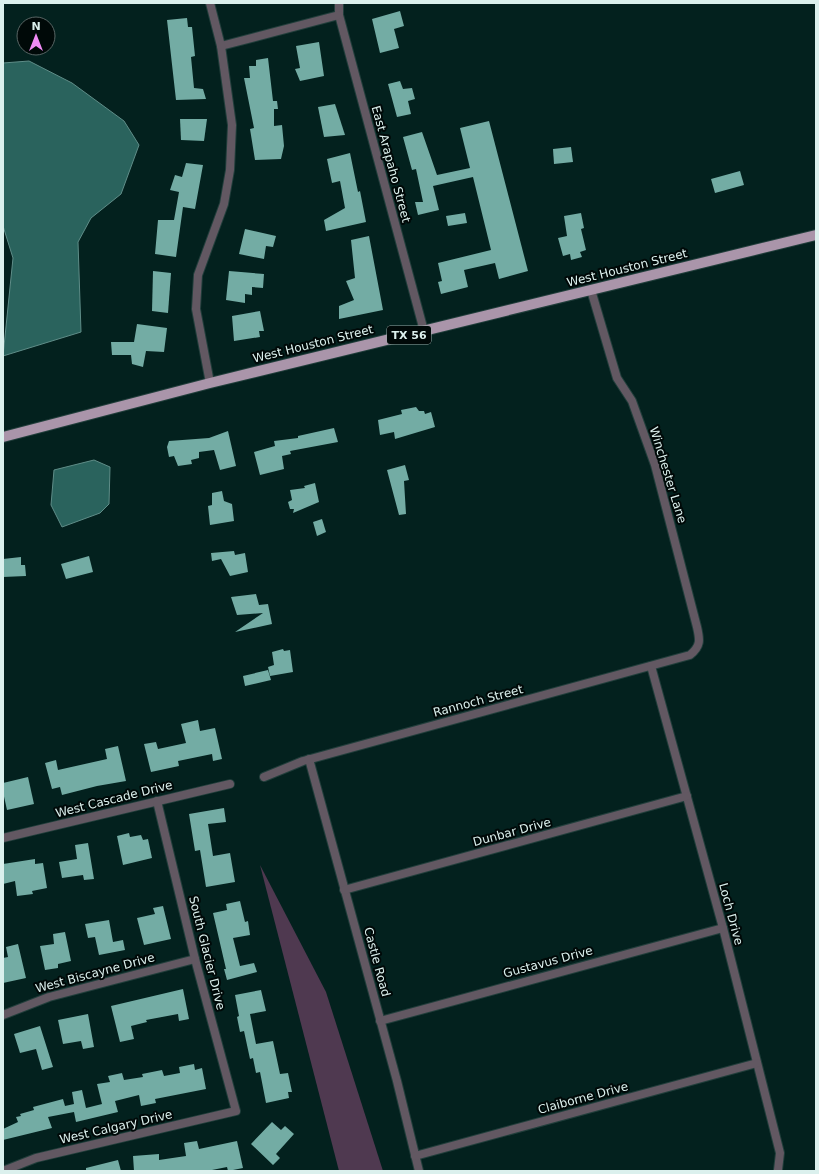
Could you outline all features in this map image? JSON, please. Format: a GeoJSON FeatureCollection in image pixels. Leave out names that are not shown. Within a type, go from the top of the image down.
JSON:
{"type":"FeatureCollection","features":[{"type":"Feature","properties":{"kind":"main road","name":"West Houston Street"},"geometry":{"type":"LineString","coordinates":[[3,437],[210,383],[816,235]]}},
{"type":"Feature","properties":{"kind":"street"},"geometry":{"type":"LineString","coordinates":[[210,3],[221,46],[232,125],[230,170],[224,204],[198,275],[196,309],[210,383]]}},
{"type":"Feature","properties":{"kind":"street","name":"East Arapaho Street"},"geometry":{"type":"LineString","coordinates":[[339,3],[339,15],[424,331]]}},
{"type":"Feature","properties":{"kind":"street"},"geometry":{"type":"LineString","coordinates":[[221,46],[339,15]]}},
{"type":"Feature","properties":{"kind":"street","name":"Winchester Lane"},"geometry":{"type":"LineString","coordinates":[[592,290],[617,378],[632,401],[655,466],[697,627],[700,640],[698,649]]}},
{"type":"Feature","properties":{"kind":"street","name":"Rannoch Street"},"geometry":{"type":"LineString","coordinates":[[264,777],[309,759],[690,655],[698,649]]}},
{"type":"Feature","properties":{"kind":"street","name":"Loch Drive"},"geometry":{"type":"LineString","coordinates":[[651,666],[723,928],[780,1153],[778,1170]]}},
{"type":"Feature","properties":{"kind":"street","name":"Castle Road"},"geometry":{"type":"LineString","coordinates":[[309,759],[419,1171]]}},
{"type":"Feature","properties":{"kind":"street","name":"West Cascade Drive"},"geometry":{"type":"LineString","coordinates":[[3,838],[230,784]]}},
{"type":"Feature","properties":{"kind":"street","name":"Dunbar Drive"},"geometry":{"type":"LineString","coordinates":[[344,890],[687,796]]}},
{"type":"Feature","properties":{"kind":"street","name":"South Glacier Drive"},"geometry":{"type":"LineString","coordinates":[[157,801],[195,959],[236,1111]]}},
{"type":"Feature","properties":{"kind":"street","name":"Gustavus Drive"},"geometry":{"type":"LineString","coordinates":[[380,1021],[723,928]]}},
{"type":"Feature","properties":{"kind":"street","name":"West Biscayne Drive"},"geometry":{"type":"LineString","coordinates":[[3,1014],[48,997],[195,959]]}},
{"type":"Feature","properties":{"kind":"street","name":"Claiborne Drive"},"geometry":{"type":"LineString","coordinates":[[415,1156],[757,1063]]}},
{"type":"Feature","properties":{"kind":"street","name":"West Calgary Drive"},"geometry":{"type":"LineString","coordinates":[[3,1171],[36,1158],[236,1111]]}},
{"type":"Feature","properties":{"kind":"shaded area"},"geometry":{"type":"Polygon","coordinates":[[[260,865],[326,992],[383,1171],[339,1171],[260,865]]]}},
{"type":"Feature","properties":{"kind":"water"},"geometry":{"type":"Polygon","coordinates":[[[29,61],[72,83],[124,121],[139,145],[121,194],[91,218],[78,242],[81,332],[3,356],[13,258],[3,226],[3,63],[29,61]]]}},
{"type":"Feature","properties":{"kind":"water"},"geometry":{"type":"Polygon","coordinates":[[[94,460],[110,467],[109,504],[100,513],[62,527],[51,505],[54,470],[94,460]]]}},
{"type":"Feature","properties":{"kind":"building"},"geometry":{"type":"Polygon","coordinates":[[[400,11],[404,26],[394,29],[399,48],[380,53],[372,19],[400,11]]]}},
{"type":"Feature","properties":{"kind":"building"},"geometry":{"type":"Polygon","coordinates":[[[187,18],[188,27],[192,27],[195,56],[191,57],[194,88],[203,89],[206,99],[176,100],[167,20],[187,18]]]}},
{"type":"Feature","properties":{"kind":"building"},"geometry":{"type":"Polygon","coordinates":[[[319,42],[324,76],[300,81],[295,69],[300,68],[296,46],[319,42]]]}},
{"type":"Feature","properties":{"kind":"building"},"geometry":{"type":"Polygon","coordinates":[[[268,58],[273,101],[277,101],[278,109],[274,109],[274,126],[282,125],[284,146],[281,159],[255,160],[250,129],[254,128],[244,78],[250,78],[249,66],[256,66],[256,60],[268,58]]]}},
{"type":"Feature","properties":{"kind":"building"},"geometry":{"type":"Polygon","coordinates":[[[400,81],[403,89],[412,88],[415,99],[408,101],[411,114],[397,117],[388,84],[400,81]]]}},
{"type":"Feature","properties":{"kind":"building"},"geometry":{"type":"Polygon","coordinates":[[[335,104],[345,135],[324,137],[318,107],[335,104]]]}},
{"type":"Feature","properties":{"kind":"building"},"geometry":{"type":"Polygon","coordinates":[[[180,119],[207,119],[204,141],[181,140],[180,119]]]}},
{"type":"Feature","properties":{"kind":"building"},"geometry":{"type":"Polygon","coordinates":[[[489,121],[528,271],[499,279],[495,263],[464,270],[468,287],[441,294],[438,282],[442,281],[438,263],[491,250],[473,177],[433,186],[439,210],[418,215],[415,202],[423,202],[416,169],[412,170],[403,137],[422,132],[437,175],[470,168],[460,128],[489,121]]]}},
{"type":"Feature","properties":{"kind":"building"},"geometry":{"type":"Polygon","coordinates":[[[571,147],[573,162],[554,164],[553,149],[571,147]]]}},
{"type":"Feature","properties":{"kind":"building"},"geometry":{"type":"Polygon","coordinates":[[[350,153],[366,222],[326,231],[324,220],[345,208],[340,181],[332,183],[327,159],[350,153]]]}},
{"type":"Feature","properties":{"kind":"building"},"geometry":{"type":"Polygon","coordinates":[[[186,163],[203,165],[195,209],[183,207],[176,257],[155,254],[158,220],[174,220],[179,192],[170,190],[175,175],[182,177],[186,163]]]}},
{"type":"Feature","properties":{"kind":"building"},"geometry":{"type":"Polygon","coordinates":[[[740,171],[744,185],[715,193],[711,179],[740,171]]]}},
{"type":"Feature","properties":{"kind":"building"},"geometry":{"type":"Polygon","coordinates":[[[465,213],[467,223],[448,226],[446,216],[465,213]]]}},
{"type":"Feature","properties":{"kind":"building"},"geometry":{"type":"Polygon","coordinates":[[[581,213],[584,228],[581,229],[586,250],[580,252],[582,257],[571,260],[570,254],[563,256],[558,238],[567,236],[564,216],[581,213]]]}},
{"type":"Feature","properties":{"kind":"building"},"geometry":{"type":"Polygon","coordinates":[[[245,229],[276,236],[273,247],[266,246],[264,259],[239,254],[245,229]]]}},
{"type":"Feature","properties":{"kind":"building"},"geometry":{"type":"Polygon","coordinates":[[[369,236],[383,310],[339,319],[339,306],[354,300],[346,281],[355,278],[351,240],[369,236]]]}},
{"type":"Feature","properties":{"kind":"building"},"geometry":{"type":"Polygon","coordinates":[[[153,271],[171,273],[168,313],[152,311],[153,271]]]}},
{"type":"Feature","properties":{"kind":"building"},"geometry":{"type":"Polygon","coordinates":[[[229,271],[264,274],[263,288],[252,287],[252,295],[245,294],[245,303],[226,300],[229,271]]]}},
{"type":"Feature","properties":{"kind":"building"},"geometry":{"type":"Polygon","coordinates":[[[260,311],[264,331],[259,331],[260,337],[234,341],[232,316],[260,311]]]}},
{"type":"Feature","properties":{"kind":"building"},"geometry":{"type":"Polygon","coordinates":[[[137,324],[167,328],[164,352],[146,351],[143,367],[132,364],[131,355],[112,355],[111,342],[134,342],[137,324]]]}},
{"type":"Feature","properties":{"kind":"building"},"geometry":{"type":"Polygon","coordinates":[[[416,407],[419,411],[424,411],[425,414],[431,412],[435,427],[395,439],[394,432],[380,435],[378,420],[402,414],[401,410],[416,407]]]}},
{"type":"Feature","properties":{"kind":"building"},"geometry":{"type":"Polygon","coordinates":[[[334,428],[338,442],[290,451],[291,454],[282,456],[284,469],[260,475],[254,452],[275,446],[274,441],[298,438],[298,436],[334,428]]]}},
{"type":"Feature","properties":{"kind":"building"},"geometry":{"type":"Polygon","coordinates":[[[228,431],[236,466],[220,470],[214,450],[199,452],[199,458],[191,460],[192,464],[178,466],[174,456],[169,457],[167,447],[169,441],[209,438],[228,431]]]}},
{"type":"Feature","properties":{"kind":"building"},"geometry":{"type":"Polygon","coordinates":[[[405,465],[409,480],[404,481],[406,514],[399,515],[387,470],[405,465]]]}},
{"type":"Feature","properties":{"kind":"building"},"geometry":{"type":"Polygon","coordinates":[[[315,483],[319,502],[293,513],[294,509],[290,509],[288,502],[292,500],[290,490],[305,488],[304,486],[315,483]]]}},
{"type":"Feature","properties":{"kind":"building"},"geometry":{"type":"Polygon","coordinates":[[[222,491],[224,501],[232,504],[234,521],[210,525],[208,506],[212,505],[212,493],[222,491]]]}},
{"type":"Feature","properties":{"kind":"building"},"geometry":{"type":"Polygon","coordinates":[[[322,519],[326,532],[317,536],[313,522],[322,519]]]}},
{"type":"Feature","properties":{"kind":"building"},"geometry":{"type":"Polygon","coordinates":[[[234,551],[235,555],[245,553],[248,572],[230,576],[221,559],[212,561],[211,553],[234,551]]]}},
{"type":"Feature","properties":{"kind":"building"},"geometry":{"type":"Polygon","coordinates":[[[89,556],[93,572],[66,579],[61,564],[89,556]]]}},
{"type":"Feature","properties":{"kind":"building"},"geometry":{"type":"Polygon","coordinates":[[[21,557],[21,565],[25,565],[26,576],[3,577],[3,559],[21,557]]]}},
{"type":"Feature","properties":{"kind":"building"},"geometry":{"type":"Polygon","coordinates":[[[256,594],[259,605],[268,604],[272,624],[235,632],[263,613],[237,615],[231,597],[256,594]]]}},
{"type":"Feature","properties":{"kind":"building"},"geometry":{"type":"Polygon","coordinates":[[[283,649],[284,651],[290,650],[293,672],[270,676],[268,667],[274,665],[272,652],[283,649]]]}},
{"type":"Feature","properties":{"kind":"building"},"geometry":{"type":"Polygon","coordinates":[[[268,670],[271,680],[245,686],[243,676],[268,670]]]}},
{"type":"Feature","properties":{"kind":"building"},"geometry":{"type":"Polygon","coordinates":[[[198,720],[200,731],[215,728],[222,759],[213,761],[212,754],[178,761],[179,766],[151,772],[144,744],[156,742],[158,749],[186,743],[181,724],[198,720]]]}},
{"type":"Feature","properties":{"kind":"building"},"geometry":{"type":"Polygon","coordinates":[[[118,746],[126,781],[97,786],[62,795],[60,787],[52,789],[45,763],[56,760],[58,770],[107,759],[105,749],[118,746]]]}},
{"type":"Feature","properties":{"kind":"building"},"geometry":{"type":"Polygon","coordinates":[[[28,777],[34,804],[7,810],[3,792],[3,783],[28,777]]]}},
{"type":"Feature","properties":{"kind":"building"},"geometry":{"type":"Polygon","coordinates":[[[224,808],[226,822],[208,824],[213,856],[230,853],[235,882],[206,887],[200,850],[195,851],[189,814],[224,808]]]}},
{"type":"Feature","properties":{"kind":"building"},"geometry":{"type":"Polygon","coordinates":[[[129,833],[130,837],[141,835],[143,840],[148,839],[152,858],[123,865],[117,836],[129,833]]]}},
{"type":"Feature","properties":{"kind":"building"},"geometry":{"type":"Polygon","coordinates":[[[88,843],[94,879],[84,880],[83,875],[62,878],[59,862],[77,859],[75,845],[88,843]]]}},
{"type":"Feature","properties":{"kind":"building"},"geometry":{"type":"Polygon","coordinates":[[[35,859],[35,864],[43,863],[47,888],[32,891],[33,894],[17,896],[15,881],[3,884],[3,864],[35,859]]]}},
{"type":"Feature","properties":{"kind":"building"},"geometry":{"type":"Polygon","coordinates":[[[240,901],[245,922],[248,921],[250,935],[233,938],[240,966],[254,963],[257,972],[227,980],[224,969],[226,969],[213,913],[227,910],[226,904],[240,901]]]}},
{"type":"Feature","properties":{"kind":"building"},"geometry":{"type":"Polygon","coordinates":[[[163,906],[171,939],[144,945],[137,918],[155,914],[153,908],[163,906]]]}},
{"type":"Feature","properties":{"kind":"building"},"geometry":{"type":"Polygon","coordinates":[[[109,920],[113,942],[123,940],[125,950],[99,955],[95,937],[88,938],[85,924],[109,920]]]}},
{"type":"Feature","properties":{"kind":"building"},"geometry":{"type":"Polygon","coordinates":[[[65,932],[71,961],[58,964],[58,968],[45,970],[40,946],[54,944],[53,934],[65,932]]]}},
{"type":"Feature","properties":{"kind":"building"},"geometry":{"type":"Polygon","coordinates":[[[18,944],[26,978],[3,983],[3,958],[8,957],[6,947],[18,944]]]}},
{"type":"Feature","properties":{"kind":"building"},"geometry":{"type":"Polygon","coordinates":[[[183,989],[189,1019],[179,1021],[178,1014],[146,1020],[147,1022],[131,1026],[134,1039],[120,1042],[111,1006],[183,989]]]}},
{"type":"Feature","properties":{"kind":"building"},"geometry":{"type":"Polygon","coordinates":[[[261,990],[266,1011],[250,1014],[256,1044],[273,1041],[280,1074],[288,1073],[292,1092],[288,1092],[289,1098],[266,1103],[260,1072],[256,1073],[253,1058],[250,1059],[244,1031],[240,1032],[235,995],[261,990]]]}},
{"type":"Feature","properties":{"kind":"building"},"geometry":{"type":"Polygon","coordinates":[[[88,1014],[94,1047],[83,1049],[81,1041],[63,1044],[58,1020],[88,1014]]]}},
{"type":"Feature","properties":{"kind":"building"},"geometry":{"type":"Polygon","coordinates":[[[40,1026],[53,1067],[42,1070],[36,1049],[20,1053],[14,1034],[40,1026]]]}},
{"type":"Feature","properties":{"kind":"building"},"geometry":{"type":"Polygon","coordinates":[[[194,1064],[195,1070],[202,1068],[206,1089],[155,1099],[156,1103],[141,1106],[139,1095],[115,1101],[118,1112],[76,1122],[74,1112],[48,1117],[52,1128],[3,1140],[3,1129],[18,1122],[16,1117],[21,1116],[20,1114],[34,1110],[33,1107],[63,1099],[65,1106],[74,1104],[72,1092],[82,1090],[86,1108],[102,1104],[97,1084],[110,1082],[108,1076],[122,1073],[124,1080],[143,1077],[142,1074],[162,1070],[164,1076],[180,1073],[179,1067],[194,1064]]]}},
{"type":"Feature","properties":{"kind":"building"},"geometry":{"type":"Polygon","coordinates":[[[272,1122],[281,1130],[285,1126],[294,1134],[276,1154],[280,1158],[273,1165],[251,1144],[272,1122]]]}},
{"type":"Feature","properties":{"kind":"building"},"geometry":{"type":"Polygon","coordinates":[[[197,1141],[199,1149],[237,1141],[243,1168],[228,1171],[227,1167],[207,1171],[134,1171],[133,1156],[159,1154],[159,1160],[186,1156],[184,1143],[197,1141]]]}},
{"type":"Feature","properties":{"kind":"building"},"geometry":{"type":"Polygon","coordinates":[[[118,1160],[121,1171],[86,1171],[86,1168],[118,1160]]]}}]}
